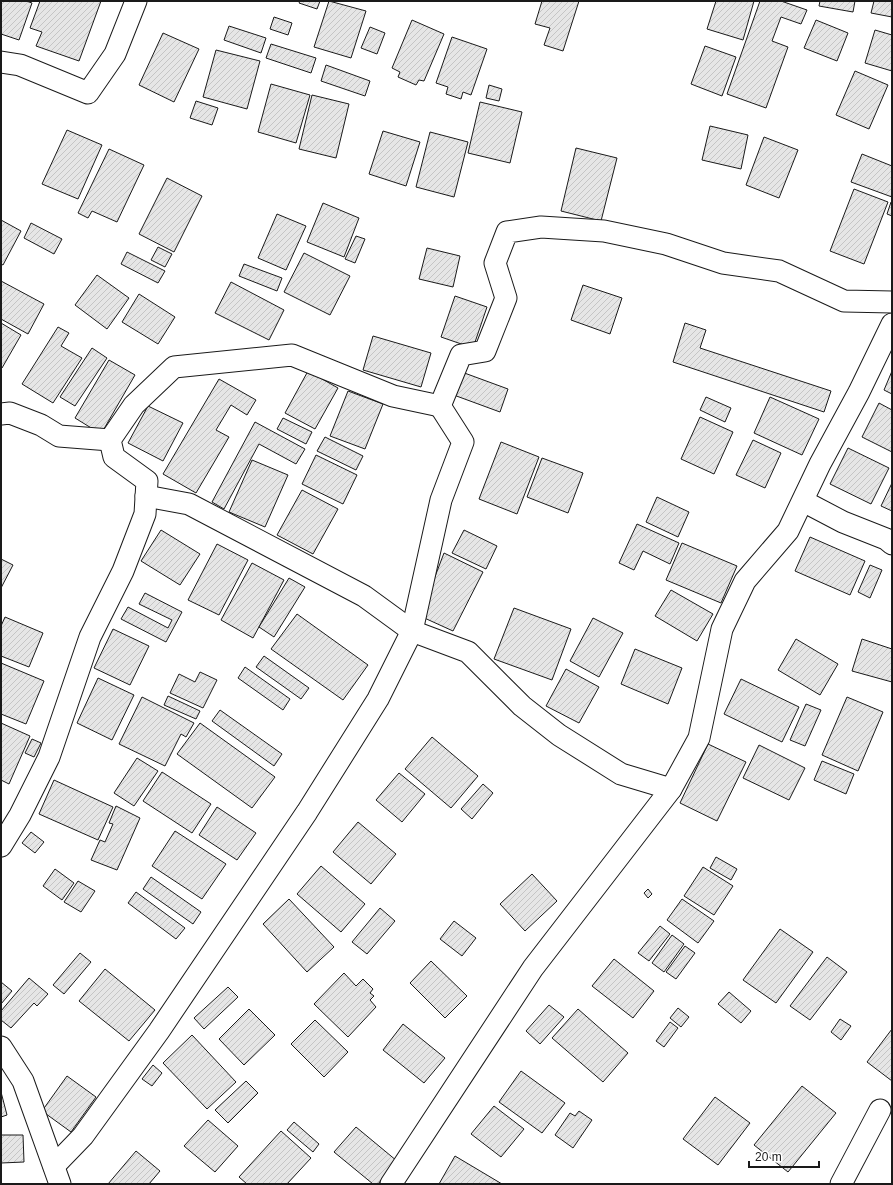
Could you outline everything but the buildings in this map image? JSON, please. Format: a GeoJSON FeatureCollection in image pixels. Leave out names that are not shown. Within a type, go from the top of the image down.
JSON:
{"type":"FeatureCollection","features":[{"type":"Feature","properties":{"kind":"street"},"geometry":{"type":"LineString","coordinates":[[1,62],[20,65],[88,93],[115,54],[136,1]]}},
{"type":"Feature","properties":{"kind":"street"},"geometry":{"type":"LineString","coordinates":[[440,406],[461,355],[485,351],[506,298],[495,263],[507,232],[541,226],[604,231],[666,244],[723,263],[779,271],[844,301],[892,302]]}},
{"type":"Feature","properties":{"kind":"street"},"geometry":{"type":"LineString","coordinates":[[391,1184],[533,968],[671,789],[699,738],[722,629],[744,581],[788,531],[892,324]]}},
{"type":"Feature","properties":{"kind":"street"},"geometry":{"type":"LineString","coordinates":[[1,846],[20,815],[49,757],[90,637],[123,570],[146,514],[147,481],[114,457],[110,440],[134,405],[174,367],[292,355],[392,396],[440,406],[463,442],[441,500],[412,631],[378,699],[303,818],[159,1031],[83,1136],[57,1175]]}},
{"type":"Feature","properties":{"kind":"street"},"geometry":{"type":"LineString","coordinates":[[1,414],[10,412],[41,425],[59,436],[110,440]]}},
{"type":"Feature","properties":{"kind":"street"},"geometry":{"type":"LineString","coordinates":[[146,496],[189,504],[364,596],[412,631],[468,652],[522,706],[560,735],[621,774],[671,789]]}},
{"type":"Feature","properties":{"kind":"street"},"geometry":{"type":"LineString","coordinates":[[803,501],[843,522],[886,539],[892,544]]}},
{"type":"Feature","properties":{"kind":"street"},"geometry":{"type":"LineString","coordinates":[[1,1047],[23,1081],[57,1175]]}},
{"type":"Feature","properties":{"kind":"street"},"geometry":{"type":"LineString","coordinates":[[841,1184],[880,1110]]}}]}
